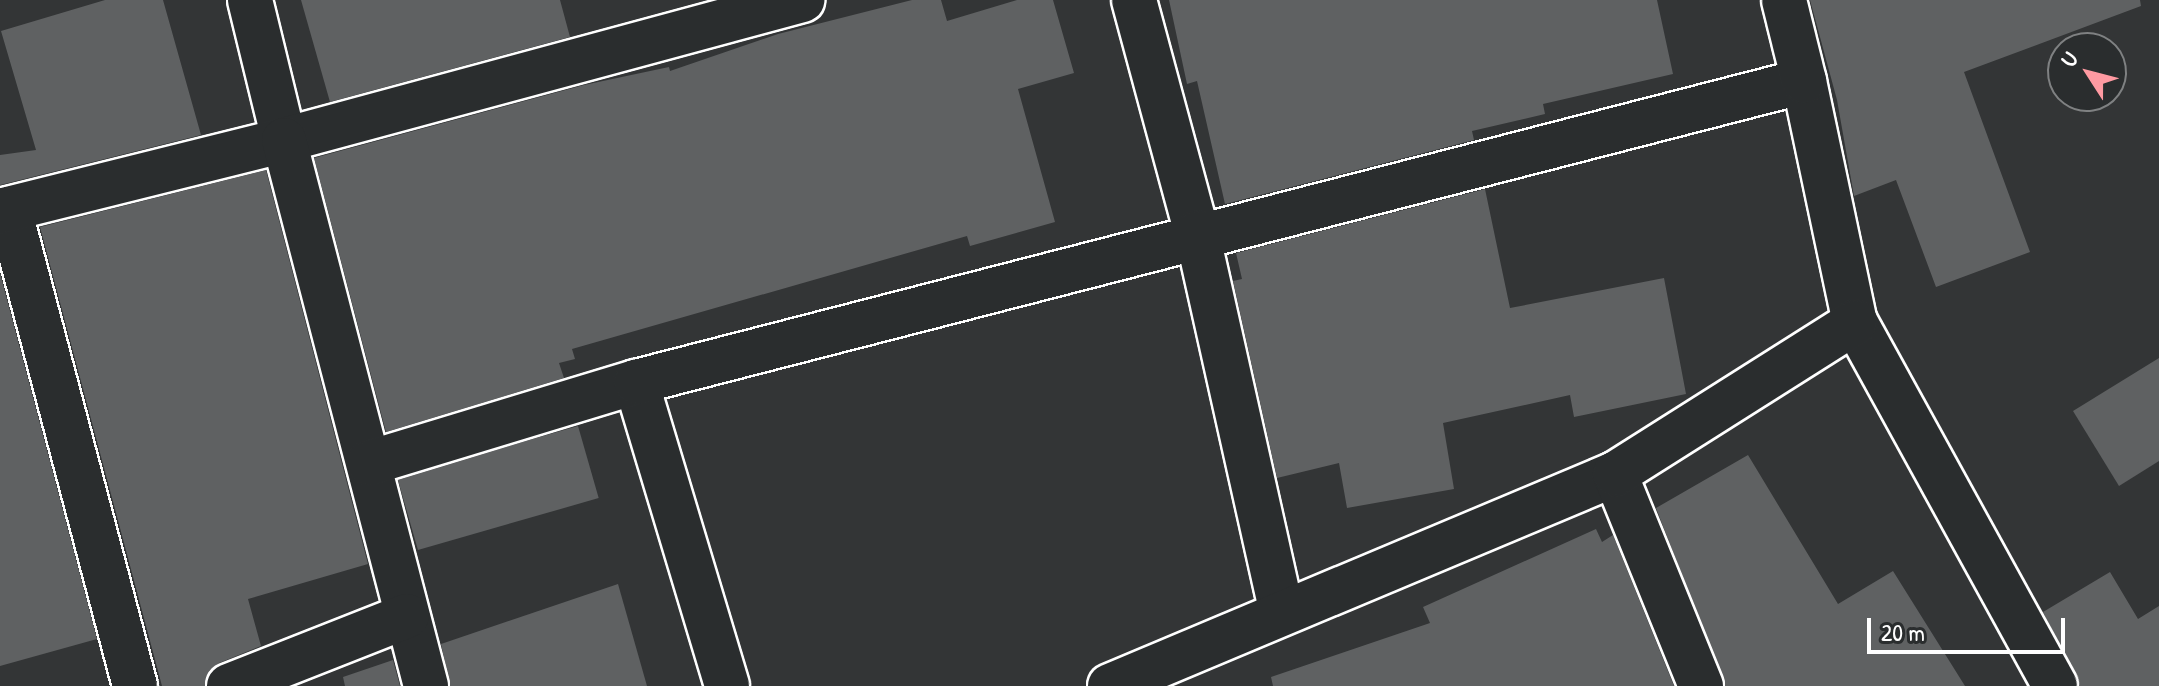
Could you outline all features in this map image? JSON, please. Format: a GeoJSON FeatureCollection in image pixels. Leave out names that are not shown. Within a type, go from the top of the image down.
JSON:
{"type":"FeatureCollection","features":[{"type":"Feature","properties":{"kind":"street"},"geometry":{"type":"LineString","coordinates":[[250,0],[426,686]]}},
{"type":"Feature","properties":{"kind":"street"},"geometry":{"type":"LineString","coordinates":[[135,686],[5,210],[284,140],[802,0]]}},
{"type":"Feature","properties":{"kind":"street"},"geometry":{"type":"LineString","coordinates":[[1134,0],[1197,233],[1281,610]]}},
{"type":"Feature","properties":{"kind":"street"},"geometry":{"type":"LineString","coordinates":[[1784,0],[1855,322],[2055,686]]}},
{"type":"Feature","properties":{"kind":"street"},"geometry":{"type":"LineString","coordinates":[[369,463],[636,382],[1197,233],[1804,81]]}},
{"type":"Feature","properties":{"kind":"street"},"geometry":{"type":"LineString","coordinates":[[1110,686],[1281,610],[1615,474],[1855,322]]}},
{"type":"Feature","properties":{"kind":"street"},"geometry":{"type":"LineString","coordinates":[[636,382],[727,686]]}},
{"type":"Feature","properties":{"kind":"street"},"geometry":{"type":"LineString","coordinates":[[1615,474],[1701,686]]}},
{"type":"Feature","properties":{"kind":"street"},"geometry":{"type":"LineString","coordinates":[[229,686],[407,616]]}},
{"type":"Feature","properties":{"kind":"building"},"geometry":{"type":"Polygon","coordinates":[[[105,0],[163,0],[201,135],[0,185],[0,155],[36,150],[1,31],[105,0]]]}},
{"type":"Feature","properties":{"kind":"building"},"geometry":{"type":"Polygon","coordinates":[[[301,0],[560,0],[570,37],[330,102],[301,0]]]}},
{"type":"Feature","properties":{"kind":"building"},"geometry":{"type":"Polygon","coordinates":[[[912,0],[941,0],[947,21],[1017,0],[1053,0],[1074,73],[1018,89],[1055,222],[970,246],[967,236],[572,349],[575,359],[559,363],[564,378],[386,432],[314,158],[584,85],[669,67],[670,71],[778,34],[912,0]]]}},
{"type":"Feature","properties":{"kind":"building"},"geometry":{"type":"Polygon","coordinates":[[[1169,0],[1657,0],[1673,74],[1543,104],[1545,114],[1472,131],[1474,140],[1225,204],[1197,81],[1187,84],[1169,0]]]}},
{"type":"Feature","properties":{"kind":"building"},"geometry":{"type":"Polygon","coordinates":[[[1810,0],[2140,0],[2141,6],[2071,32],[2047,32],[2047,41],[1964,72],[2030,252],[1936,287],[1896,180],[1854,196],[1837,100],[1810,0]]]}},
{"type":"Feature","properties":{"kind":"building"},"geometry":{"type":"Polygon","coordinates":[[[266,170],[368,564],[248,599],[261,646],[219,663],[209,671],[205,686],[162,686],[40,227],[266,170]]]}},
{"type":"Feature","properties":{"kind":"building"},"geometry":{"type":"Polygon","coordinates":[[[1485,189],[1510,308],[1664,278],[1686,394],[1574,417],[1570,395],[1443,423],[1454,489],[1347,508],[1339,463],[1277,478],[1233,281],[1242,279],[1236,253],[1485,189]]]}},
{"type":"Feature","properties":{"kind":"building"},"geometry":{"type":"Polygon","coordinates":[[[0,273],[97,639],[0,666],[0,273]]]}},
{"type":"Feature","properties":{"kind":"building"},"geometry":{"type":"Polygon","coordinates":[[[2159,358],[2159,461],[2119,486],[2073,411],[2159,358]]]}},
{"type":"Feature","properties":{"kind":"building"},"geometry":{"type":"Polygon","coordinates":[[[578,426],[599,498],[418,550],[397,478],[578,426]]]}},
{"type":"Feature","properties":{"kind":"building"},"geometry":{"type":"Polygon","coordinates":[[[1748,455],[1838,604],[1893,571],[1965,686],[1725,686],[1656,508],[1748,455]]]}},
{"type":"Feature","properties":{"kind":"building"},"geometry":{"type":"Polygon","coordinates":[[[1596,529],[1602,542],[1613,535],[1674,686],[1273,686],[1271,677],[1430,623],[1423,607],[1596,529]]]}},
{"type":"Feature","properties":{"kind":"building"},"geometry":{"type":"Polygon","coordinates":[[[2110,572],[2138,619],[2159,606],[2159,686],[2080,686],[2043,612],[2110,572]]]}},
{"type":"Feature","properties":{"kind":"building"},"geometry":{"type":"Polygon","coordinates":[[[618,584],[647,686],[450,686],[441,644],[618,584]]]}},
{"type":"Feature","properties":{"kind":"building"},"geometry":{"type":"Polygon","coordinates":[[[393,660],[400,686],[345,686],[343,677],[393,660]]]}}]}
